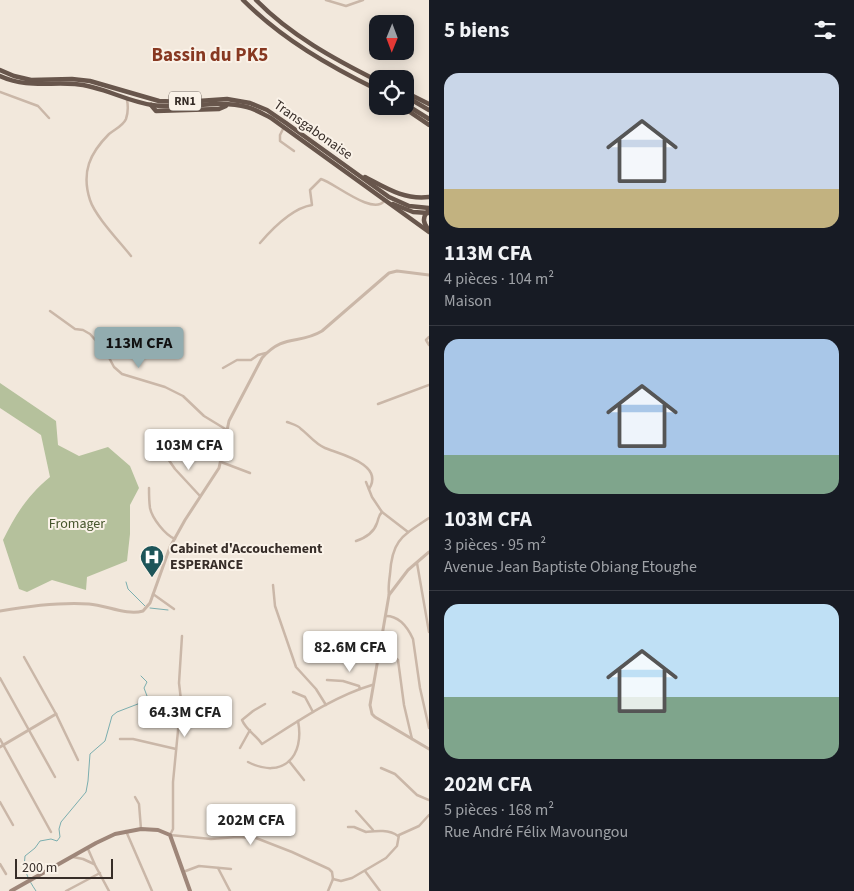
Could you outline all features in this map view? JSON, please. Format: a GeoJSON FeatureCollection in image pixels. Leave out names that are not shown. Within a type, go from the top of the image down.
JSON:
{"type":"FeatureCollection","features":[{"type":"Feature","properties":{"kind":"highway"},"geometry":{"type":"LineString","coordinates":[[243,0],[264,21],[294,43],[333,67],[369,85]]}},
{"type":"Feature","properties":{"kind":"highway"},"geometry":{"type":"LineString","coordinates":[[256,0],[271,15],[298,36],[369,76]]}},
{"type":"Feature","properties":{"kind":"highway","name":"Transgabonaise"},"geometry":{"type":"LineString","coordinates":[[0,70],[31,80],[72,79],[90,82],[159,101],[227,99],[250,103],[267,110],[389,196],[400,202],[428,211]]}},
{"type":"Feature","properties":{"kind":"highway","name":"Transgabonaise"},"geometry":{"type":"LineString","coordinates":[[0,76],[30,85],[75,84],[86,86],[151,105],[228,105],[248,107],[259,111],[284,127],[386,200],[406,210],[428,211]]}},
{"type":"Feature","properties":{"kind":"highway"},"geometry":{"type":"LineString","coordinates":[[414,96],[429,104]]}},
{"type":"Feature","properties":{"kind":"highway"},"geometry":{"type":"LineString","coordinates":[[414,101],[429,110]]}},
{"type":"Feature","properties":{"kind":"highway"},"geometry":{"type":"LineString","coordinates":[[414,110],[429,119]]}},
{"type":"Feature","properties":{"kind":"highway"},"geometry":{"type":"LineString","coordinates":[[414,115],[429,125]]}},
{"type":"Feature","properties":{"kind":"highway"},"geometry":{"type":"LineString","coordinates":[[357,174],[405,196],[429,197]]}},
{"type":"Feature","properties":{"kind":"highway"},"geometry":{"type":"LineString","coordinates":[[386,200],[398,211],[429,231]]}},
{"type":"Feature","properties":{"kind":"highway"},"geometry":{"type":"LineString","coordinates":[[428,211],[424,220],[429,231]]}},
{"type":"Feature","properties":{"kind":"main road"},"geometry":{"type":"LineString","coordinates":[[11,891],[110,836],[141,829],[158,830],[170,835],[190,891]]}},
{"type":"Feature","properties":{"kind":"street"},"geometry":{"type":"LineString","coordinates":[[326,0],[346,6],[363,0]]}},
{"type":"Feature","properties":{"kind":"street"},"geometry":{"type":"LineString","coordinates":[[0,92],[38,106],[49,118]]}},
{"type":"Feature","properties":{"kind":"street"},"geometry":{"type":"LineString","coordinates":[[127,98],[126,118],[123,124],[110,134],[93,152],[87,179],[90,201],[100,217],[131,256]]}},
{"type":"Feature","properties":{"kind":"street"},"geometry":{"type":"LineString","coordinates":[[284,127],[280,135],[280,141],[294,152]]}},
{"type":"Feature","properties":{"kind":"street"},"geometry":{"type":"LineString","coordinates":[[260,243],[277,225],[312,205],[310,190],[320,179],[340,191],[373,204],[382,204],[386,200]]}},
{"type":"Feature","properties":{"kind":"street"},"geometry":{"type":"LineString","coordinates":[[0,611],[37,606],[83,604],[140,612],[146,609],[175,539],[200,496],[215,476],[221,462],[227,430],[234,410],[249,385],[258,364],[266,354],[281,342],[312,336],[322,330],[389,273],[397,271],[429,275]]}},
{"type":"Feature","properties":{"kind":"street"},"geometry":{"type":"LineString","coordinates":[[50,311],[75,330],[83,330],[90,334],[106,352],[114,367],[122,374],[165,387],[184,396],[204,416],[227,430]]}},
{"type":"Feature","properties":{"kind":"street"},"geometry":{"type":"LineString","coordinates":[[429,338],[426,339],[429,345]]}},
{"type":"Feature","properties":{"kind":"street"},"geometry":{"type":"LineString","coordinates":[[223,368],[238,360],[252,360],[258,355],[266,354]]}},
{"type":"Feature","properties":{"kind":"street"},"geometry":{"type":"LineString","coordinates":[[378,404],[429,385]]}},
{"type":"Feature","properties":{"kind":"street"},"geometry":{"type":"LineString","coordinates":[[287,422],[300,428],[309,438],[325,448],[352,457],[366,467],[372,476],[372,484],[369,489]]}},
{"type":"Feature","properties":{"kind":"street"},"geometry":{"type":"LineString","coordinates":[[166,456],[175,469],[200,496]]}},
{"type":"Feature","properties":{"kind":"street"},"geometry":{"type":"LineString","coordinates":[[221,462],[250,473]]}},
{"type":"Feature","properties":{"kind":"street"},"geometry":{"type":"LineString","coordinates":[[366,482],[372,497],[382,512],[408,532]]}},
{"type":"Feature","properties":{"kind":"street"},"geometry":{"type":"LineString","coordinates":[[149,488],[152,514],[167,535],[175,539]]}},
{"type":"Feature","properties":{"kind":"street"},"geometry":{"type":"LineString","coordinates":[[356,541],[370,533],[382,512]]}},
{"type":"Feature","properties":{"kind":"street"},"geometry":{"type":"LineString","coordinates":[[390,594],[388,586],[393,554],[398,541],[429,518]]}},
{"type":"Feature","properties":{"kind":"street"},"geometry":{"type":"LineString","coordinates":[[429,552],[416,562],[390,594],[372,685],[370,705],[372,714],[429,750]]}},
{"type":"Feature","properties":{"kind":"street"},"geometry":{"type":"LineString","coordinates":[[416,562],[429,632]]}},
{"type":"Feature","properties":{"kind":"street"},"geometry":{"type":"LineString","coordinates":[[274,585],[275,606],[298,670],[316,689],[326,705]]}},
{"type":"Feature","properties":{"kind":"street"},"geometry":{"type":"LineString","coordinates":[[153,594],[174,608]]}},
{"type":"Feature","properties":{"kind":"street"},"geometry":{"type":"LineString","coordinates":[[385,616],[395,618],[401,622],[410,632],[413,639],[420,688],[429,728]]}},
{"type":"Feature","properties":{"kind":"street"},"geometry":{"type":"LineString","coordinates":[[182,636],[179,683],[181,700],[176,749],[173,828],[170,835],[215,839],[238,836],[260,839],[332,872],[328,891]]}},
{"type":"Feature","properties":{"kind":"street"},"geometry":{"type":"LineString","coordinates":[[379,652],[398,660],[404,705],[412,740]]}},
{"type":"Feature","properties":{"kind":"street"},"geometry":{"type":"LineString","coordinates":[[24,657],[56,714],[78,760]]}},
{"type":"Feature","properties":{"kind":"street"},"geometry":{"type":"LineString","coordinates":[[0,678],[55,776]]}},
{"type":"Feature","properties":{"kind":"street"},"geometry":{"type":"LineString","coordinates":[[327,680],[349,682],[359,686],[360,689]]}},
{"type":"Feature","properties":{"kind":"street"},"geometry":{"type":"LineString","coordinates":[[265,704],[242,719],[244,725],[262,744],[312,712],[372,685]]}},
{"type":"Feature","properties":{"kind":"street"},"geometry":{"type":"LineString","coordinates":[[293,692],[305,697],[312,712]]}},
{"type":"Feature","properties":{"kind":"street"},"geometry":{"type":"LineString","coordinates":[[2,746],[56,714]]}},
{"type":"Feature","properties":{"kind":"street"},"geometry":{"type":"LineString","coordinates":[[248,762],[272,769],[278,768],[289,761],[294,754],[300,737],[298,721]]}},
{"type":"Feature","properties":{"kind":"street"},"geometry":{"type":"LineString","coordinates":[[240,748],[250,730]]}},
{"type":"Feature","properties":{"kind":"street"},"geometry":{"type":"LineString","coordinates":[[0,739],[2,746],[51,832]]}},
{"type":"Feature","properties":{"kind":"street"},"geometry":{"type":"LineString","coordinates":[[120,739],[133,739],[176,749]]}},
{"type":"Feature","properties":{"kind":"street"},"geometry":{"type":"LineString","coordinates":[[289,761],[304,780]]}},
{"type":"Feature","properties":{"kind":"street"},"geometry":{"type":"LineString","coordinates":[[381,768],[395,774],[417,795],[429,800]]}},
{"type":"Feature","properties":{"kind":"street"},"geometry":{"type":"LineString","coordinates":[[135,797],[139,804],[141,829]]}},
{"type":"Feature","properties":{"kind":"street"},"geometry":{"type":"LineString","coordinates":[[0,802],[13,825]]}},
{"type":"Feature","properties":{"kind":"street"},"geometry":{"type":"LineString","coordinates":[[356,811],[373,830]]}},
{"type":"Feature","properties":{"kind":"street"},"geometry":{"type":"LineString","coordinates":[[348,827],[354,826],[366,832],[373,830],[398,836],[419,826],[429,815]]}},
{"type":"Feature","properties":{"kind":"street"},"geometry":{"type":"LineString","coordinates":[[126,831],[152,891]]}},
{"type":"Feature","properties":{"kind":"street"},"geometry":{"type":"LineString","coordinates":[[332,879],[347,880],[365,871],[391,854],[398,844],[398,836]]}},
{"type":"Feature","properties":{"kind":"street"},"geometry":{"type":"LineString","coordinates":[[88,848],[95,865],[110,891]]}},
{"type":"Feature","properties":{"kind":"street"},"geometry":{"type":"LineString","coordinates":[[73,856],[84,858],[95,865]]}},
{"type":"Feature","properties":{"kind":"street"},"geometry":{"type":"LineString","coordinates":[[0,864],[6,874]]}},
{"type":"Feature","properties":{"kind":"street"},"geometry":{"type":"LineString","coordinates":[[183,872],[200,866],[231,869]]}},
{"type":"Feature","properties":{"kind":"street"},"geometry":{"type":"LineString","coordinates":[[218,868],[230,891]]}},
{"type":"Feature","properties":{"kind":"street"},"geometry":{"type":"LineString","coordinates":[[365,871],[380,891]]}},
{"type":"Feature","properties":{"kind":"street"},"geometry":{"type":"LineString","coordinates":[[66,891],[100,873]]}},
{"type":"Feature","properties":{"kind":"green space","name":"Fromager"},"geometry":{"type":"Polygon","coordinates":[[[0,383],[56,421],[58,445],[79,456],[108,447],[130,466],[139,488],[130,505],[130,534],[127,561],[87,577],[86,590],[52,580],[27,592],[19,589],[3,540],[23,506],[50,477],[41,435],[0,408],[0,383]]]}},
{"type":"Feature","properties":{"kind":"waterway"},"geometry":{"type":"LineString","coordinates":[[126,582],[128,589],[145,606]]}},
{"type":"Feature","properties":{"kind":"waterway"},"geometry":{"type":"LineString","coordinates":[[150,608],[168,610]]}},
{"type":"Feature","properties":{"kind":"waterway"},"geometry":{"type":"LineString","coordinates":[[36,891],[27,874],[25,856],[40,841],[51,839],[57,841],[60,837],[59,829],[61,822],[86,792],[90,754],[105,741],[112,716],[117,712],[143,702],[147,696],[144,688],[147,682],[141,676]]}},
{"type":"Feature","properties":{"kind":"place","name":"Cabinet d'Accouchement ESPERANCE"},"geometry":{"type":"Point","coordinates":[152,578]}},
{"type":"Feature","properties":{"kind":"district","name":"Bassin du PK5"},"geometry":{"type":"Point","coordinates":[210,55]}}]}
